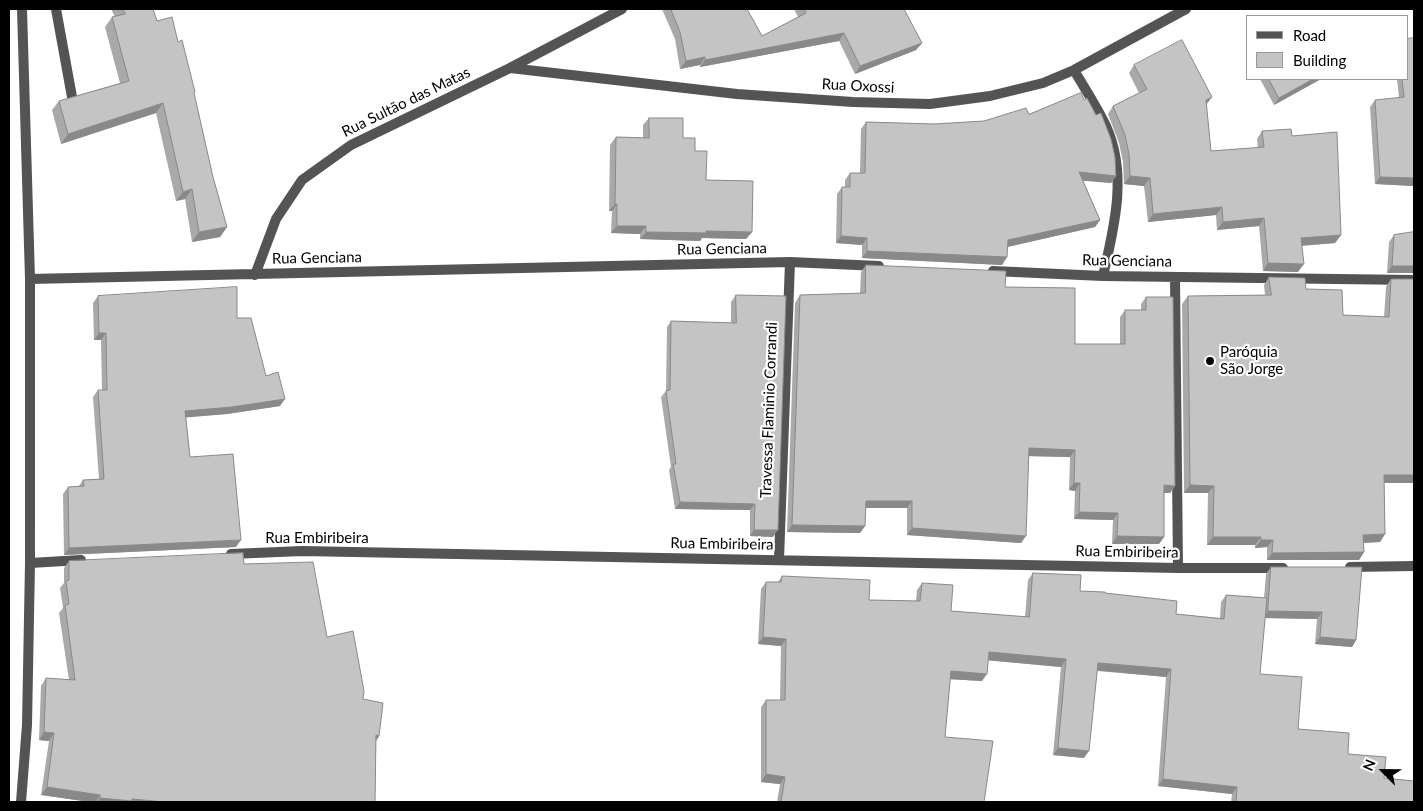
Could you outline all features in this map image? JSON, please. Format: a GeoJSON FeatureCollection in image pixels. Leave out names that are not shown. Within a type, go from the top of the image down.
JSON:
{"type":"FeatureCollection","features":[{"type":"Feature","properties":{"kind":"street"},"geometry":{"type":"LineString","coordinates":[[21,802],[27,725],[30,563],[30,279],[22,9]]}},
{"type":"Feature","properties":{"kind":"street"},"geometry":{"type":"LineString","coordinates":[[56,9],[72,97]]}},
{"type":"Feature","properties":{"kind":"street","name":"Rua Sultão das Matas"},"geometry":{"type":"LineString","coordinates":[[254,275],[276,219],[302,180],[351,145],[510,68],[622,9]]}},
{"type":"Feature","properties":{"kind":"street","name":"Rua Oxossi"},"geometry":{"type":"LineString","coordinates":[[510,68],[737,94],[854,102],[930,104],[990,96],[1043,82],[1074,70],[1186,9]]}},
{"type":"Feature","properties":{"kind":"street"},"geometry":{"type":"LineString","coordinates":[[1074,70],[1106,127],[1115,152],[1118,183],[1116,211],[1103,276]]}},
{"type":"Feature","properties":{"kind":"street","name":"Rua Genciana"},"geometry":{"type":"LineString","coordinates":[[30,279],[790,262],[888,267]]}},
{"type":"Feature","properties":{"kind":"street","name":"Travessa Flaminio Corrandi"},"geometry":{"type":"LineString","coordinates":[[779,560],[790,262]]}},
{"type":"Feature","properties":{"kind":"street","name":"Rua Genciana"},"geometry":{"type":"LineString","coordinates":[[986,271],[1103,276],[1414,280]]}},
{"type":"Feature","properties":{"kind":"street"},"geometry":{"type":"LineString","coordinates":[[1175,277],[1178,568]]}},
{"type":"Feature","properties":{"kind":"street","name":"Rua Embiribeira"},"geometry":{"type":"LineString","coordinates":[[224,554],[302,551],[1178,568],[1292,568]]}},
{"type":"Feature","properties":{"kind":"street"},"geometry":{"type":"LineString","coordinates":[[30,563],[88,560]]}},
{"type":"Feature","properties":{"kind":"street"},"geometry":{"type":"LineString","coordinates":[[1339,567],[1414,566]]}},
{"type":"Feature","properties":{"kind":"building"},"geometry":{"type":"Polygon","coordinates":[[[123,9],[153,9],[157,21],[172,17],[178,42],[182,40],[213,177],[227,227],[199,232],[192,189],[183,192],[163,103],[68,134],[59,101],[129,81],[112,17],[125,14],[123,9]]]}},
{"type":"Feature","properties":{"kind":"building"},"geometry":{"type":"Polygon","coordinates":[[[671,9],[747,9],[762,36],[806,13],[804,9],[904,9],[922,43],[860,66],[844,33],[705,60],[705,57],[686,61],[680,32],[671,9]]]}},
{"type":"Feature","properties":{"kind":"building"},"geometry":{"type":"Polygon","coordinates":[[[1414,38],[1414,178],[1380,177],[1375,100],[1404,97],[1402,80],[1408,80],[1408,39],[1414,38]]]}},
{"type":"Feature","properties":{"kind":"building"},"geometry":{"type":"Polygon","coordinates":[[[1182,40],[1212,97],[1206,100],[1211,151],[1264,147],[1262,131],[1291,129],[1292,136],[1337,132],[1341,235],[1301,238],[1304,264],[1268,263],[1264,218],[1223,222],[1222,207],[1153,214],[1150,178],[1130,176],[1129,154],[1125,135],[1113,106],[1147,89],[1134,65],[1182,40]]]}},
{"type":"Feature","properties":{"kind":"building"},"geometry":{"type":"Polygon","coordinates":[[[1270,80],[1311,80],[1279,98],[1270,80]]]}},
{"type":"Feature","properties":{"kind":"building"},"geometry":{"type":"Polygon","coordinates":[[[1081,93],[1084,100],[1087,98],[1096,115],[1101,113],[1111,139],[1115,157],[1116,176],[1079,172],[1100,220],[1008,240],[1007,257],[867,251],[867,238],[841,236],[842,187],[850,187],[850,173],[865,173],[866,122],[934,124],[984,121],[1026,108],[1029,114],[1081,93]]]}},
{"type":"Feature","properties":{"kind":"building"},"geometry":{"type":"Polygon","coordinates":[[[649,118],[683,118],[683,138],[695,138],[695,151],[707,151],[706,180],[753,181],[752,232],[646,232],[646,226],[617,226],[617,204],[615,204],[616,137],[649,138],[649,118]]]}},
{"type":"Feature","properties":{"kind":"building"},"geometry":{"type":"Polygon","coordinates":[[[1414,232],[1414,266],[1392,266],[1394,235],[1414,232]]]}},
{"type":"Feature","properties":{"kind":"building"},"geometry":{"type":"Polygon","coordinates":[[[866,265],[1006,271],[1005,287],[1075,288],[1075,344],[1125,344],[1125,310],[1146,310],[1146,297],[1173,297],[1175,486],[1164,485],[1164,537],[1117,536],[1118,513],[1079,512],[1080,483],[1074,483],[1075,450],[1029,448],[1026,536],[912,528],[912,501],[866,501],[865,526],[792,525],[800,295],[865,293],[866,265]]]}},
{"type":"Feature","properties":{"kind":"building"},"geometry":{"type":"Polygon","coordinates":[[[1269,277],[1305,278],[1306,289],[1342,290],[1343,315],[1389,317],[1391,279],[1414,279],[1414,475],[1384,475],[1385,534],[1363,535],[1364,552],[1272,553],[1273,540],[1261,540],[1261,537],[1213,537],[1214,486],[1190,485],[1188,296],[1271,295],[1269,277]]]}},
{"type":"Feature","properties":{"kind":"building"},"geometry":{"type":"Polygon","coordinates":[[[237,287],[237,318],[251,318],[266,376],[278,372],[285,399],[232,407],[185,411],[190,457],[233,454],[241,540],[69,548],[68,487],[84,486],[83,480],[104,479],[98,390],[107,390],[106,333],[99,333],[98,296],[237,287]]]}},
{"type":"Feature","properties":{"kind":"building"},"geometry":{"type":"Polygon","coordinates":[[[736,295],[786,296],[778,530],[754,530],[755,504],[680,502],[673,464],[676,464],[666,391],[670,390],[671,321],[736,323],[736,295]]]}},
{"type":"Feature","properties":{"kind":"building"},"geometry":{"type":"Polygon","coordinates":[[[243,553],[244,564],[313,562],[327,637],[353,631],[364,691],[363,699],[383,703],[379,736],[376,735],[375,802],[165,802],[132,799],[132,801],[100,798],[100,795],[47,787],[54,733],[44,732],[46,678],[75,680],[65,605],[69,604],[66,581],[69,580],[69,561],[243,553]]]}},
{"type":"Feature","properties":{"kind":"building"},"geometry":{"type":"Polygon","coordinates":[[[1271,567],[1362,567],[1356,640],[1320,637],[1322,612],[1268,611],[1271,567]]]}},
{"type":"Feature","properties":{"kind":"building"},"geometry":{"type":"Polygon","coordinates":[[[1033,573],[1081,575],[1080,591],[1105,592],[1177,601],[1176,614],[1224,619],[1226,595],[1267,598],[1260,674],[1302,677],[1298,729],[1349,733],[1348,754],[1386,757],[1384,778],[1414,781],[1414,802],[1236,802],[1237,787],[1163,779],[1171,669],[1098,663],[1089,751],[1058,748],[1066,659],[989,652],[987,674],[951,671],[945,737],[993,741],[984,802],[781,802],[785,777],[766,774],[766,700],[785,700],[786,639],[763,637],[766,582],[781,582],[782,576],[870,580],[869,600],[920,601],[922,583],[953,585],[951,611],[1029,617],[1033,573]]]}},
{"type":"Feature","properties":{"kind":"place","name":"Paróquia São Jorge"},"geometry":{"type":"Point","coordinates":[1210,361]}}]}
